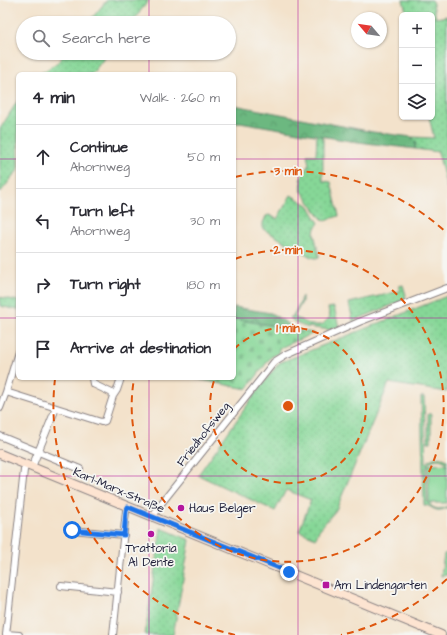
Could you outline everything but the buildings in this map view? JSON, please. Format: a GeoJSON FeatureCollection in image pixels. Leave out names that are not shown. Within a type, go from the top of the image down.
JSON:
{"type":"FeatureCollection","features":[{"type":"Feature","properties":{"kind":"main road","name":"Karl-Marx-Straße"},"geometry":{"type":"LineString","coordinates":[[0,454],[441,635]]}},
{"type":"Feature","properties":{"kind":"street","name":"Friedhofsweg"},"geometry":{"type":"LineString","coordinates":[[153,517],[160,505],[279,358],[359,322],[447,288]]}},
{"type":"Feature","properties":{"kind":"street"},"geometry":{"type":"LineString","coordinates":[[0,408],[16,359]]}},
{"type":"Feature","properties":{"kind":"street"},"geometry":{"type":"LineString","coordinates":[[92,380],[93,384],[112,393],[113,396]]}},
{"type":"Feature","properties":{"kind":"street"},"geometry":{"type":"LineString","coordinates":[[6,392],[101,422],[104,420],[120,380]]}},
{"type":"Feature","properties":{"kind":"street"},"geometry":{"type":"LineString","coordinates":[[19,635],[6,634],[24,470],[29,466],[38,452],[56,408]]}},
{"type":"Feature","properties":{"kind":"street","name":"Karl-Marx-Straße"},"geometry":{"type":"LineString","coordinates":[[0,436],[80,469]]}},
{"type":"Feature","properties":{"kind":"street"},"geometry":{"type":"LineString","coordinates":[[114,635],[126,511],[128,507]]}},
{"type":"Feature","properties":{"kind":"street"},"geometry":{"type":"LineString","coordinates":[[72,530],[124,535]]}},
{"type":"Feature","properties":{"kind":"street"},"geometry":{"type":"LineString","coordinates":[[61,586],[118,592]]}},
{"type":"Feature","properties":{"kind":"green space"},"geometry":{"type":"Polygon","coordinates":[[[107,0],[149,0],[136,16],[94,16],[107,0]]]}},
{"type":"Feature","properties":{"kind":"green space"},"geometry":{"type":"Polygon","coordinates":[[[403,0],[432,0],[435,12],[406,12],[403,0]]]}},
{"type":"Feature","properties":{"kind":"green space"},"geometry":{"type":"Polygon","coordinates":[[[435,14],[436,18],[447,16],[447,189],[438,152],[415,149],[416,141],[412,137],[434,138],[430,120],[435,120],[435,14]]]}},
{"type":"Feature","properties":{"kind":"green space"},"geometry":{"type":"Polygon","coordinates":[[[60,60],[103,60],[94,72],[43,72],[60,60]]]}},
{"type":"Feature","properties":{"kind":"green space"},"geometry":{"type":"Polygon","coordinates":[[[16,103],[16,173],[0,193],[0,129],[16,103]]]}},
{"type":"Feature","properties":{"kind":"green space"},"geometry":{"type":"Polygon","coordinates":[[[236,105],[373,132],[412,137],[416,141],[415,149],[350,141],[240,122],[236,123],[236,105]]]}},
{"type":"Feature","properties":{"kind":"green space"},"geometry":{"type":"Polygon","coordinates":[[[317,135],[323,136],[323,181],[331,182],[339,216],[326,220],[322,219],[301,190],[302,181],[300,180],[309,164],[307,155],[316,155],[317,135]]]}},
{"type":"Feature","properties":{"kind":"green space"},"geometry":{"type":"Polygon","coordinates":[[[291,195],[308,205],[319,223],[315,228],[314,233],[319,257],[311,257],[263,229],[263,223],[266,216],[269,215],[277,219],[291,195]]]}},
{"type":"Feature","properties":{"kind":"green space"},"geometry":{"type":"Polygon","coordinates":[[[403,285],[406,295],[404,300],[353,321],[349,303],[400,291],[399,286],[403,285]]]}},
{"type":"Feature","properties":{"kind":"green space"},"geometry":{"type":"Polygon","coordinates":[[[302,296],[302,302],[294,317],[311,325],[322,325],[330,317],[328,308],[334,307],[339,327],[332,330],[306,327],[295,323],[290,317],[292,317],[301,301],[302,296]]]}},
{"type":"Feature","properties":{"kind":"green space"},"geometry":{"type":"Polygon","coordinates":[[[447,296],[447,392],[389,383],[336,510],[319,530],[316,538],[299,531],[311,500],[286,490],[275,511],[198,475],[255,394],[279,363],[447,296]]]}},
{"type":"Feature","properties":{"kind":"green space"},"geometry":{"type":"Polygon","coordinates":[[[0,297],[16,301],[16,310],[0,306],[0,297]]]}},
{"type":"Feature","properties":{"kind":"green space"},"geometry":{"type":"Polygon","coordinates":[[[236,307],[271,313],[290,325],[292,329],[236,319],[236,307]]]}},
{"type":"Feature","properties":{"kind":"green space"},"geometry":{"type":"Polygon","coordinates":[[[236,319],[314,333],[280,348],[278,351],[279,353],[271,357],[247,389],[202,380],[236,380],[236,319]]]}},
{"type":"Feature","properties":{"kind":"green space"},"geometry":{"type":"Polygon","coordinates":[[[421,397],[424,397],[426,464],[435,458],[447,460],[447,463],[438,459],[432,461],[426,468],[427,501],[431,506],[438,509],[447,506],[447,508],[443,510],[437,510],[424,505],[421,397]]]}},
{"type":"Feature","properties":{"kind":"green space"},"geometry":{"type":"Polygon","coordinates":[[[428,414],[431,414],[431,442],[428,442],[428,414]]]}},
{"type":"Feature","properties":{"kind":"green space"},"geometry":{"type":"Polygon","coordinates":[[[447,464],[447,503],[429,503],[428,465],[447,464]]]}},
{"type":"Feature","properties":{"kind":"green space"},"geometry":{"type":"Polygon","coordinates":[[[161,528],[190,540],[173,635],[145,635],[161,528]]]}},
{"type":"Feature","properties":{"kind":"green space"},"geometry":{"type":"Polygon","coordinates":[[[447,553],[447,575],[441,576],[444,554],[447,553]]]}},
{"type":"Feature","properties":{"kind":"place","name":"Haus Belger"},"geometry":{"type":"Point","coordinates":[181,508]}},
{"type":"Feature","properties":{"kind":"place","name":"Trattoria Al Dente"},"geometry":{"type":"Point","coordinates":[151,534]}},
{"type":"Feature","properties":{"kind":"place","name":"Am Lindengarten"},"geometry":{"type":"Point","coordinates":[326,585]}},
{"type":"Feature","properties":{"kind":"route"},"geometry":{"type":"LineString","coordinates":[[72,530],[124,535],[126,511],[128,507],[289,572]]}}]}
